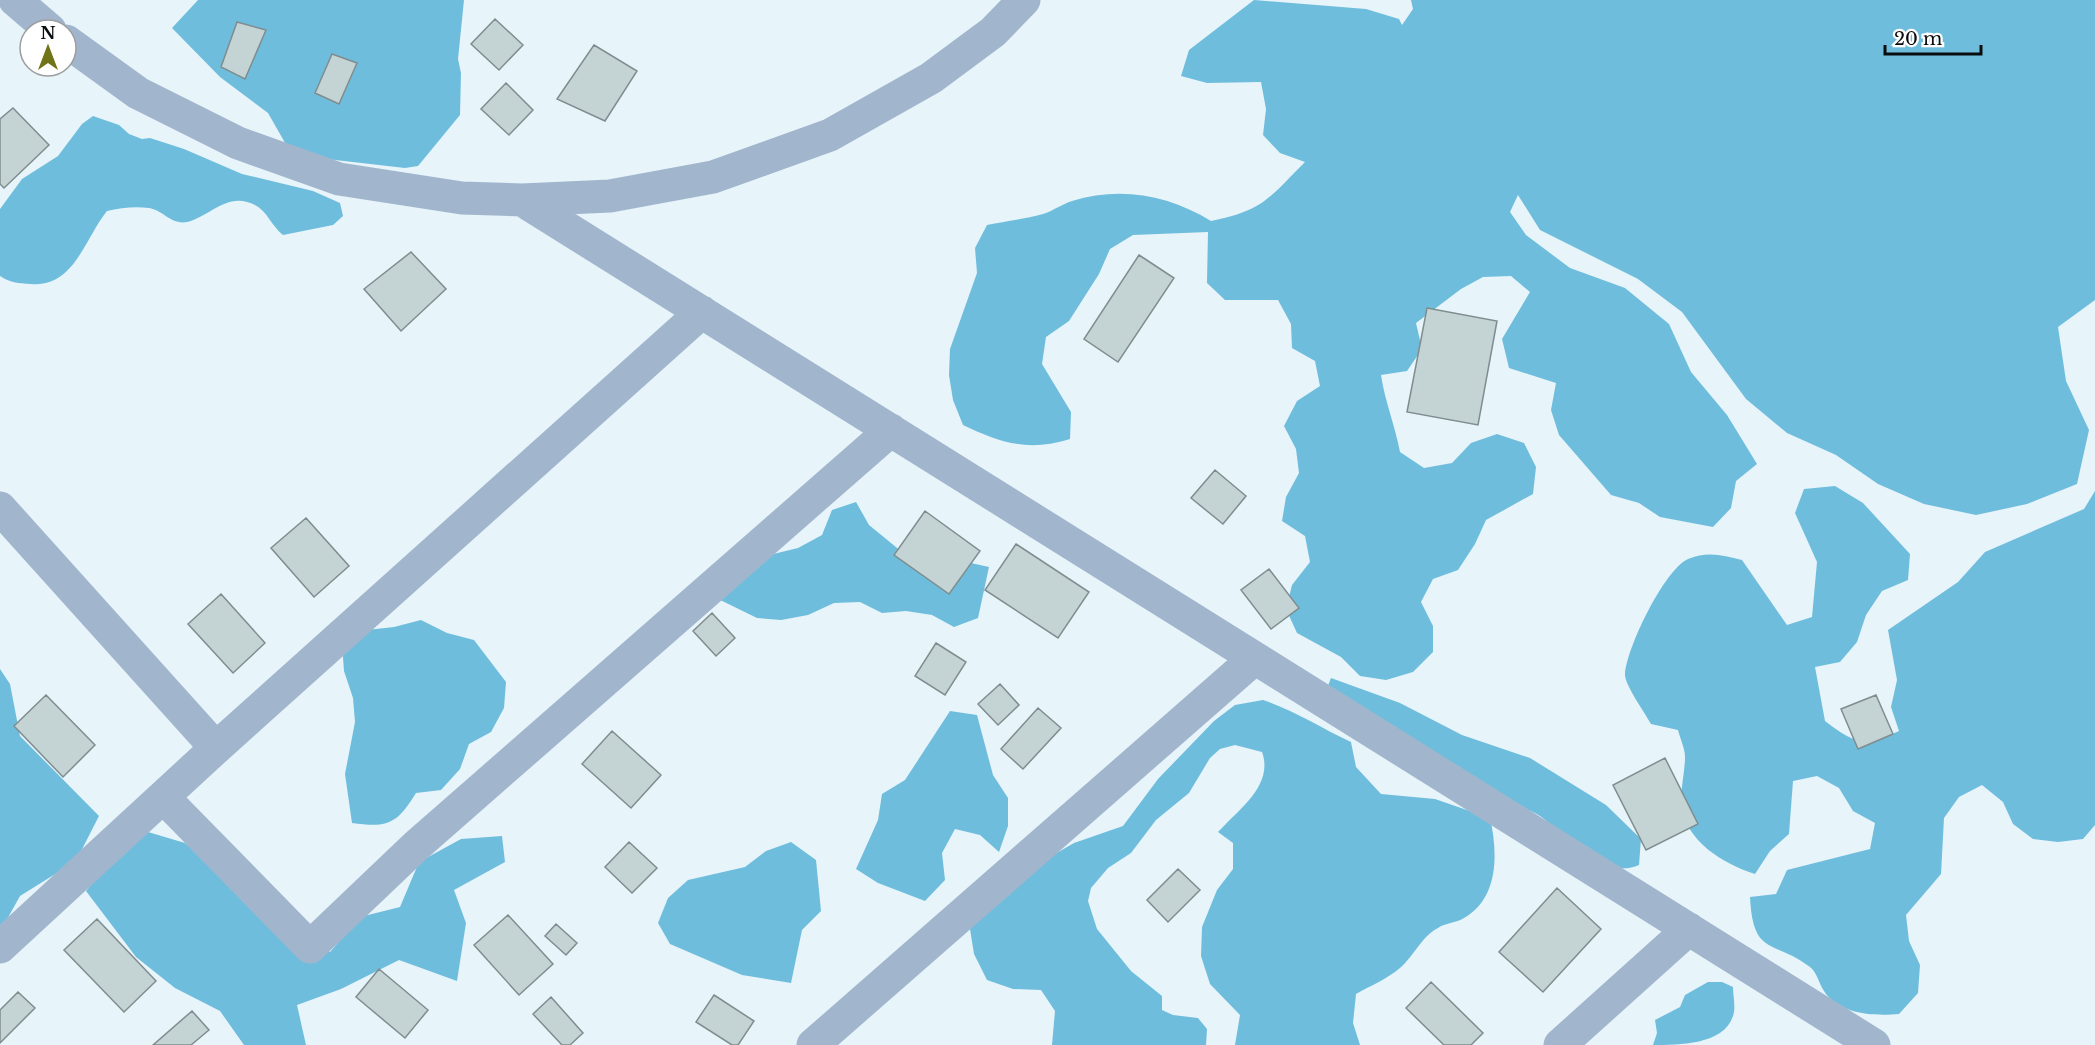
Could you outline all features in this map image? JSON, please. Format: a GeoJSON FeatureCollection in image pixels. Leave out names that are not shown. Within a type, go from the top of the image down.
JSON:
{"type":"FeatureCollection","features":[{"type":"Feature","properties":{"kind":"street"},"geometry":{"type":"LineString","coordinates":[[15,0],[36,18]]}},
{"type":"Feature","properties":{"kind":"street"},"geometry":{"type":"LineString","coordinates":[[78,50],[138,93],[238,143],[339,179],[462,198],[522,200],[610,196],[713,177],[830,135],[931,78],[993,32],[1024,0]]}},
{"type":"Feature","properties":{"kind":"street"},"geometry":{"type":"LineString","coordinates":[[522,200],[1874,1045]]}},
{"type":"Feature","properties":{"kind":"street"},"geometry":{"type":"LineString","coordinates":[[0,947],[216,748],[702,312]]}},
{"type":"Feature","properties":{"kind":"street"},"geometry":{"type":"LineString","coordinates":[[163,797],[310,947],[416,846],[891,430]]}},
{"type":"Feature","properties":{"kind":"street"},"geometry":{"type":"LineString","coordinates":[[0,508],[216,748]]}},
{"type":"Feature","properties":{"kind":"street"},"geometry":{"type":"LineString","coordinates":[[813,1045],[1255,658]]}},
{"type":"Feature","properties":{"kind":"street"},"geometry":{"type":"LineString","coordinates":[[1560,1045],[1689,929]]}},
{"type":"Feature","properties":{"kind":"shaded area"},"geometry":{"type":"Polygon","coordinates":[[[198,0],[464,0],[458,59],[461,73],[460,115],[418,166],[405,168],[292,155],[268,113],[220,77],[172,28],[198,0]]]}},
{"type":"Feature","properties":{"kind":"shaded area"},"geometry":{"type":"Polygon","coordinates":[[[1254,0],[1366,9],[1399,19],[1402,25],[1413,9],[1411,0],[2095,0],[2095,300],[2058,327],[2066,381],[2089,430],[2077,484],[2027,504],[1976,515],[1924,504],[1878,484],[1836,455],[1787,433],[1746,399],[1682,312],[1638,279],[1540,230],[1518,195],[1510,212],[1526,235],[1570,268],[1625,288],[1669,324],[1691,372],[1727,415],[1757,464],[1736,481],[1731,508],[1713,527],[1660,517],[1639,503],[1611,495],[1559,435],[1551,410],[1556,383],[1509,368],[1502,339],[1530,292],[1511,276],[1483,277],[1461,289],[1416,323],[1422,349],[1407,371],[1381,375],[1385,395],[1400,452],[1424,468],[1452,463],[1471,443],[1497,434],[1524,443],[1536,467],[1533,494],[1486,520],[1475,544],[1458,570],[1433,579],[1421,602],[1433,626],[1433,652],[1413,672],[1386,680],[1360,676],[1341,657],[1297,633],[1286,609],[1292,585],[1310,562],[1305,536],[1282,521],[1286,497],[1299,473],[1296,449],[1284,426],[1297,401],[1320,386],[1315,361],[1292,348],[1291,324],[1278,300],[1225,300],[1207,283],[1208,232],[1133,235],[1110,249],[1099,274],[1069,321],[1046,337],[1042,364],[1071,412],[1070,439],[1041,445],[1015,444],[990,437],[963,425],[953,400],[949,375],[950,349],[977,273],[975,248],[987,225],[1036,216],[1072,201],[1108,194],[1161,199],[1211,221],[1243,213],[1264,201],[1305,162],[1280,153],[1263,135],[1266,109],[1261,82],[1207,83],[1181,76],[1189,50],[1254,0]]]}},
{"type":"Feature","properties":{"kind":"shaded area"},"geometry":{"type":"Polygon","coordinates":[[[93,116],[119,125],[129,134],[184,149],[242,174],[313,191],[340,203],[343,216],[333,225],[283,235],[259,208],[247,202],[232,201],[187,222],[176,221],[149,208],[117,209],[107,211],[77,259],[58,278],[46,283],[31,284],[14,282],[0,276],[0,209],[22,179],[58,156],[82,124],[93,116]]]}},
{"type":"Feature","properties":{"kind":"shaded area"},"geometry":{"type":"Polygon","coordinates":[[[1835,486],[1863,503],[1910,554],[1908,580],[1882,591],[1866,615],[1857,642],[1840,662],[1815,667],[1825,721],[1844,735],[1860,741],[1877,739],[1899,731],[1891,707],[1897,680],[1888,630],[1958,582],[1985,552],[2084,509],[2095,491],[2095,825],[2083,839],[2058,842],[2033,839],[2013,824],[2003,802],[1982,785],[1959,797],[1944,818],[1941,874],[1906,915],[1909,941],[1920,965],[1918,993],[1899,1014],[1869,1014],[1839,1005],[1824,991],[1810,967],[1797,958],[1767,944],[1761,938],[1755,929],[1752,916],[1750,897],[1776,894],[1787,870],[1870,849],[1875,823],[1853,811],[1839,788],[1817,776],[1793,781],[1789,834],[1770,851],[1755,874],[1719,857],[1698,840],[1684,817],[1682,786],[1685,754],[1678,730],[1651,724],[1625,675],[1632,647],[1648,611],[1668,578],[1678,566],[1688,559],[1702,555],[1715,555],[1742,560],[1787,625],[1812,617],[1817,562],[1795,513],[1804,489],[1835,486]]]}},
{"type":"Feature","properties":{"kind":"shaded area"},"geometry":{"type":"Polygon","coordinates":[[[856,502],[869,525],[913,561],[962,561],[989,567],[978,618],[954,627],[932,615],[906,611],[882,613],[860,602],[834,603],[808,615],[781,620],[757,618],[710,595],[745,561],[798,548],[822,535],[832,510],[856,502]]]}},
{"type":"Feature","properties":{"kind":"shaded area"},"geometry":{"type":"Polygon","coordinates":[[[421,620],[447,633],[474,640],[506,682],[504,708],[491,732],[469,744],[460,769],[441,790],[416,793],[403,811],[390,822],[375,825],[352,823],[345,774],[355,722],[353,698],[344,671],[342,644],[367,630],[394,627],[421,620]]]}},
{"type":"Feature","properties":{"kind":"shaded area"},"geometry":{"type":"Polygon","coordinates":[[[0,669],[10,684],[20,736],[99,816],[76,861],[20,896],[0,932],[0,669]]]}},
{"type":"Feature","properties":{"kind":"shaded area"},"geometry":{"type":"Polygon","coordinates":[[[1331,678],[1400,703],[1462,735],[1530,758],[1606,805],[1641,839],[1639,865],[1626,868],[1612,867],[1599,862],[1540,816],[1514,805],[1326,691],[1331,678]]]}},
{"type":"Feature","properties":{"kind":"shaded area"},"geometry":{"type":"Polygon","coordinates":[[[1263,700],[1297,714],[1351,742],[1356,767],[1381,794],[1435,799],[1490,818],[1495,860],[1490,887],[1484,899],[1464,918],[1441,926],[1432,932],[1395,972],[1356,994],[1353,1023],[1360,1045],[1235,1045],[1240,1015],[1210,984],[1201,956],[1202,927],[1217,890],[1233,869],[1233,843],[1218,832],[1259,786],[1264,764],[1262,752],[1235,745],[1220,749],[1210,758],[1189,793],[1156,820],[1131,853],[1108,868],[1091,888],[1088,901],[1097,929],[1131,971],[1162,996],[1162,1010],[1173,1015],[1198,1018],[1207,1029],[1206,1045],[1052,1045],[1055,1011],[1041,990],[1013,989],[987,980],[974,954],[970,929],[1027,870],[1074,843],[1123,826],[1158,779],[1214,721],[1235,705],[1263,700]]]}},
{"type":"Feature","properties":{"kind":"shaded area"},"geometry":{"type":"Polygon","coordinates":[[[950,711],[977,715],[993,775],[1008,798],[1008,826],[999,852],[980,835],[955,829],[942,853],[945,880],[925,901],[878,883],[856,869],[878,820],[882,794],[905,780],[950,711]]]}},
{"type":"Feature","properties":{"kind":"shaded area"},"geometry":{"type":"Polygon","coordinates":[[[138,829],[185,843],[270,913],[330,952],[360,917],[400,907],[419,862],[461,839],[502,836],[505,862],[454,890],[466,923],[457,981],[399,960],[341,989],[297,1005],[306,1045],[244,1045],[220,1011],[175,988],[136,957],[86,891],[138,829]]]}},
{"type":"Feature","properties":{"kind":"shaded area"},"geometry":{"type":"Polygon","coordinates":[[[791,842],[816,860],[821,911],[802,930],[791,983],[742,975],[670,944],[658,923],[668,898],[688,880],[745,867],[766,851],[791,842]]]}},
{"type":"Feature","properties":{"kind":"shaded area"},"geometry":{"type":"Polygon","coordinates":[[[1708,982],[1722,982],[1733,987],[1734,1013],[1728,1026],[1720,1033],[1699,1041],[1675,1045],[1653,1045],[1657,1033],[1655,1020],[1680,1007],[1685,995],[1708,982]]]}},
{"type":"Feature","properties":{"kind":"building"},"geometry":{"type":"Polygon","coordinates":[[[495,19],[523,45],[499,70],[471,44],[495,19]]]}},
{"type":"Feature","properties":{"kind":"building"},"geometry":{"type":"Polygon","coordinates":[[[237,22],[266,30],[245,79],[221,67],[237,22]]]}},
{"type":"Feature","properties":{"kind":"building"},"geometry":{"type":"Polygon","coordinates":[[[594,45],[637,71],[605,121],[557,99],[594,45]]]}},
{"type":"Feature","properties":{"kind":"building"},"geometry":{"type":"Polygon","coordinates":[[[332,54],[357,63],[339,104],[315,93],[332,54]]]}},
{"type":"Feature","properties":{"kind":"building"},"geometry":{"type":"Polygon","coordinates":[[[506,83],[533,110],[509,135],[481,109],[506,83]]]}},
{"type":"Feature","properties":{"kind":"building"},"geometry":{"type":"Polygon","coordinates":[[[13,108],[49,145],[4,188],[0,184],[0,119],[13,108]]]}},
{"type":"Feature","properties":{"kind":"building"},"geometry":{"type":"Polygon","coordinates":[[[411,252],[446,289],[401,331],[364,289],[411,252]]]}},
{"type":"Feature","properties":{"kind":"building"},"geometry":{"type":"Polygon","coordinates":[[[1139,255],[1174,278],[1118,362],[1084,339],[1139,255]]]}},
{"type":"Feature","properties":{"kind":"building"},"geometry":{"type":"Polygon","coordinates":[[[1427,308],[1497,321],[1478,425],[1407,412],[1427,308]]]}},
{"type":"Feature","properties":{"kind":"building"},"geometry":{"type":"Polygon","coordinates":[[[1215,470],[1246,496],[1223,524],[1191,498],[1215,470]]]}},
{"type":"Feature","properties":{"kind":"building"},"geometry":{"type":"Polygon","coordinates":[[[925,511],[980,551],[949,594],[894,555],[925,511]]]}},
{"type":"Feature","properties":{"kind":"building"},"geometry":{"type":"Polygon","coordinates":[[[306,518],[349,566],[314,597],[271,548],[306,518]]]}},
{"type":"Feature","properties":{"kind":"building"},"geometry":{"type":"Polygon","coordinates":[[[1016,544],[1089,592],[1058,638],[985,590],[1016,544]]]}},
{"type":"Feature","properties":{"kind":"building"},"geometry":{"type":"Polygon","coordinates":[[[1269,569],[1299,608],[1271,629],[1241,590],[1269,569]]]}},
{"type":"Feature","properties":{"kind":"building"},"geometry":{"type":"Polygon","coordinates":[[[221,594],[265,643],[233,673],[188,624],[221,594]]]}},
{"type":"Feature","properties":{"kind":"building"},"geometry":{"type":"Polygon","coordinates":[[[712,613],[735,638],[716,656],[693,631],[712,613]]]}},
{"type":"Feature","properties":{"kind":"building"},"geometry":{"type":"Polygon","coordinates":[[[936,643],[966,662],[945,695],[915,676],[936,643]]]}},
{"type":"Feature","properties":{"kind":"building"},"geometry":{"type":"Polygon","coordinates":[[[1000,684],[1019,705],[998,725],[978,704],[1000,684]]]}},
{"type":"Feature","properties":{"kind":"building"},"geometry":{"type":"Polygon","coordinates":[[[46,695],[95,745],[63,777],[14,726],[46,695]]]}},
{"type":"Feature","properties":{"kind":"building"},"geometry":{"type":"Polygon","coordinates":[[[1876,695],[1893,734],[1858,749],[1841,709],[1876,695]]]}},
{"type":"Feature","properties":{"kind":"building"},"geometry":{"type":"Polygon","coordinates":[[[1038,708],[1061,728],[1023,769],[1001,749],[1038,708]]]}},
{"type":"Feature","properties":{"kind":"building"},"geometry":{"type":"Polygon","coordinates":[[[612,731],[661,775],[631,808],[582,764],[612,731]]]}},
{"type":"Feature","properties":{"kind":"building"},"geometry":{"type":"Polygon","coordinates":[[[1665,758],[1698,824],[1646,850],[1613,785],[1665,758]]]}},
{"type":"Feature","properties":{"kind":"building"},"geometry":{"type":"Polygon","coordinates":[[[629,842],[657,868],[632,893],[605,867],[629,842]]]}},
{"type":"Feature","properties":{"kind":"building"},"geometry":{"type":"Polygon","coordinates":[[[1178,869],[1200,890],[1168,922],[1147,900],[1178,869]]]}},
{"type":"Feature","properties":{"kind":"building"},"geometry":{"type":"Polygon","coordinates":[[[1557,888],[1601,929],[1543,992],[1499,952],[1557,888]]]}},
{"type":"Feature","properties":{"kind":"building"},"geometry":{"type":"Polygon","coordinates":[[[508,915],[553,964],[519,995],[474,945],[508,915]]]}},
{"type":"Feature","properties":{"kind":"building"},"geometry":{"type":"Polygon","coordinates":[[[97,919],[156,981],[124,1012],[64,950],[97,919]]]}},
{"type":"Feature","properties":{"kind":"building"},"geometry":{"type":"Polygon","coordinates":[[[556,924],[577,943],[566,955],[545,936],[556,924]]]}},
{"type":"Feature","properties":{"kind":"building"},"geometry":{"type":"Polygon","coordinates":[[[379,969],[428,1010],[405,1038],[356,997],[379,969]]]}},
{"type":"Feature","properties":{"kind":"building"},"geometry":{"type":"Polygon","coordinates":[[[1431,982],[1483,1033],[1471,1045],[1444,1045],[1406,1008],[1431,982]]]}},
{"type":"Feature","properties":{"kind":"building"},"geometry":{"type":"Polygon","coordinates":[[[18,992],[35,1008],[0,1043],[0,1010],[18,992]]]}},
{"type":"Feature","properties":{"kind":"building"},"geometry":{"type":"Polygon","coordinates":[[[714,995],[754,1021],[738,1045],[732,1045],[696,1022],[714,995]]]}},
{"type":"Feature","properties":{"kind":"building"},"geometry":{"type":"Polygon","coordinates":[[[551,997],[583,1033],[570,1045],[562,1045],[533,1014],[551,997]]]}},
{"type":"Feature","properties":{"kind":"building"},"geometry":{"type":"Polygon","coordinates":[[[192,1011],[209,1030],[191,1045],[153,1045],[192,1011]]]}}]}
